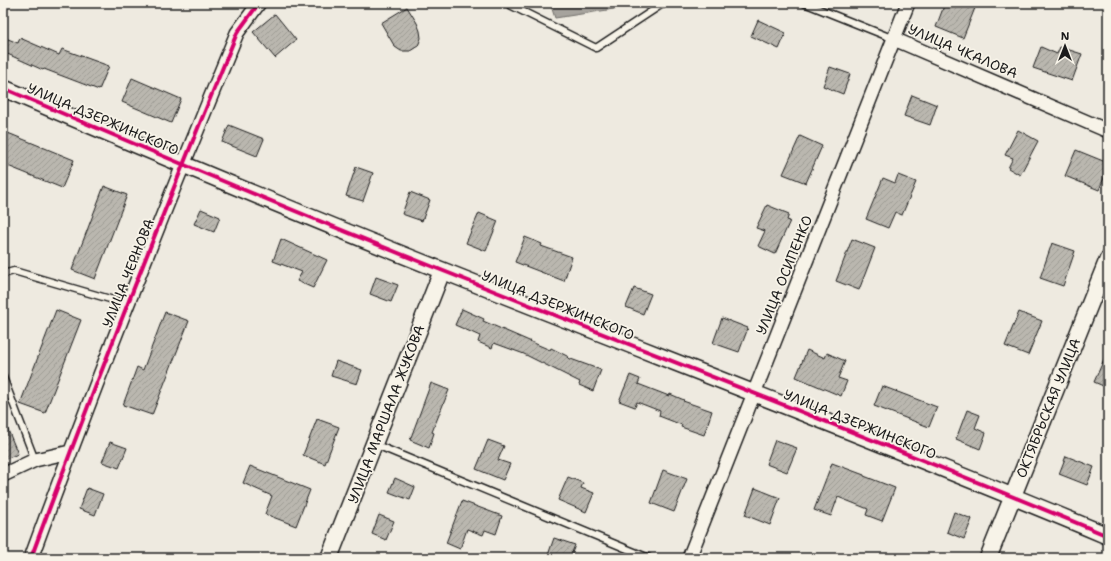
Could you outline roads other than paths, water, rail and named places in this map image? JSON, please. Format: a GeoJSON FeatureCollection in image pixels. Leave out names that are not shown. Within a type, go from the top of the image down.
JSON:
{"type":"FeatureCollection","features":[{"type":"Feature","properties":{"kind":"street","name":"УЛИЦА ЧЕРНОВА"},"geometry":{"type":"LineString","coordinates":[[31,558],[70,452],[182,165],[237,32],[260,3]]}},
{"type":"Feature","properties":{"kind":"street","name":"УЛИЦА ОСИПЕНКО"},"geometry":{"type":"LineString","coordinates":[[689,558],[908,3]]}},
{"type":"Feature","properties":{"kind":"street","name":"УЛИЦА ЧКАЛОВА"},"geometry":{"type":"LineString","coordinates":[[894,39],[1108,131]]}},
{"type":"Feature","properties":{"kind":"street","name":"УЛИЦА ДЗЕРЖИНСКОГО"},"geometry":{"type":"LineString","coordinates":[[3,88],[182,165],[442,271],[1013,496],[1108,536]]}},
{"type":"Feature","properties":{"kind":"street","name":"ОКТЯБРЬСКАЯ УЛИЦА"},"geometry":{"type":"LineString","coordinates":[[988,558],[1108,258]]}},
{"type":"Feature","properties":{"kind":"street","name":"УЛИЦА МАРШАЛА ЖУКОВА"},"geometry":{"type":"LineString","coordinates":[[329,558],[442,271]]}},
{"type":"Feature","properties":{"kind":"street"},"geometry":{"type":"LineString","coordinates":[[3,475],[35,460],[70,452]]}},
{"type":"Feature","properties":{"kind":"lane"},"geometry":{"type":"LineString","coordinates":[[506,3],[596,48],[664,3]]}},
{"type":"Feature","properties":{"kind":"lane","name":"УЛИЦА ЧКАЛОВА"},"geometry":{"type":"LineString","coordinates":[[804,3],[894,39]]}},
{"type":"Feature","properties":{"kind":"lane"},"geometry":{"type":"LineString","coordinates":[[3,274],[14,271],[127,304]]}},
{"type":"Feature","properties":{"kind":"lane"},"geometry":{"type":"LineString","coordinates":[[3,377],[35,460]]}},
{"type":"Feature","properties":{"kind":"lane"},"geometry":{"type":"LineString","coordinates":[[374,444],[649,558]]}}]}
